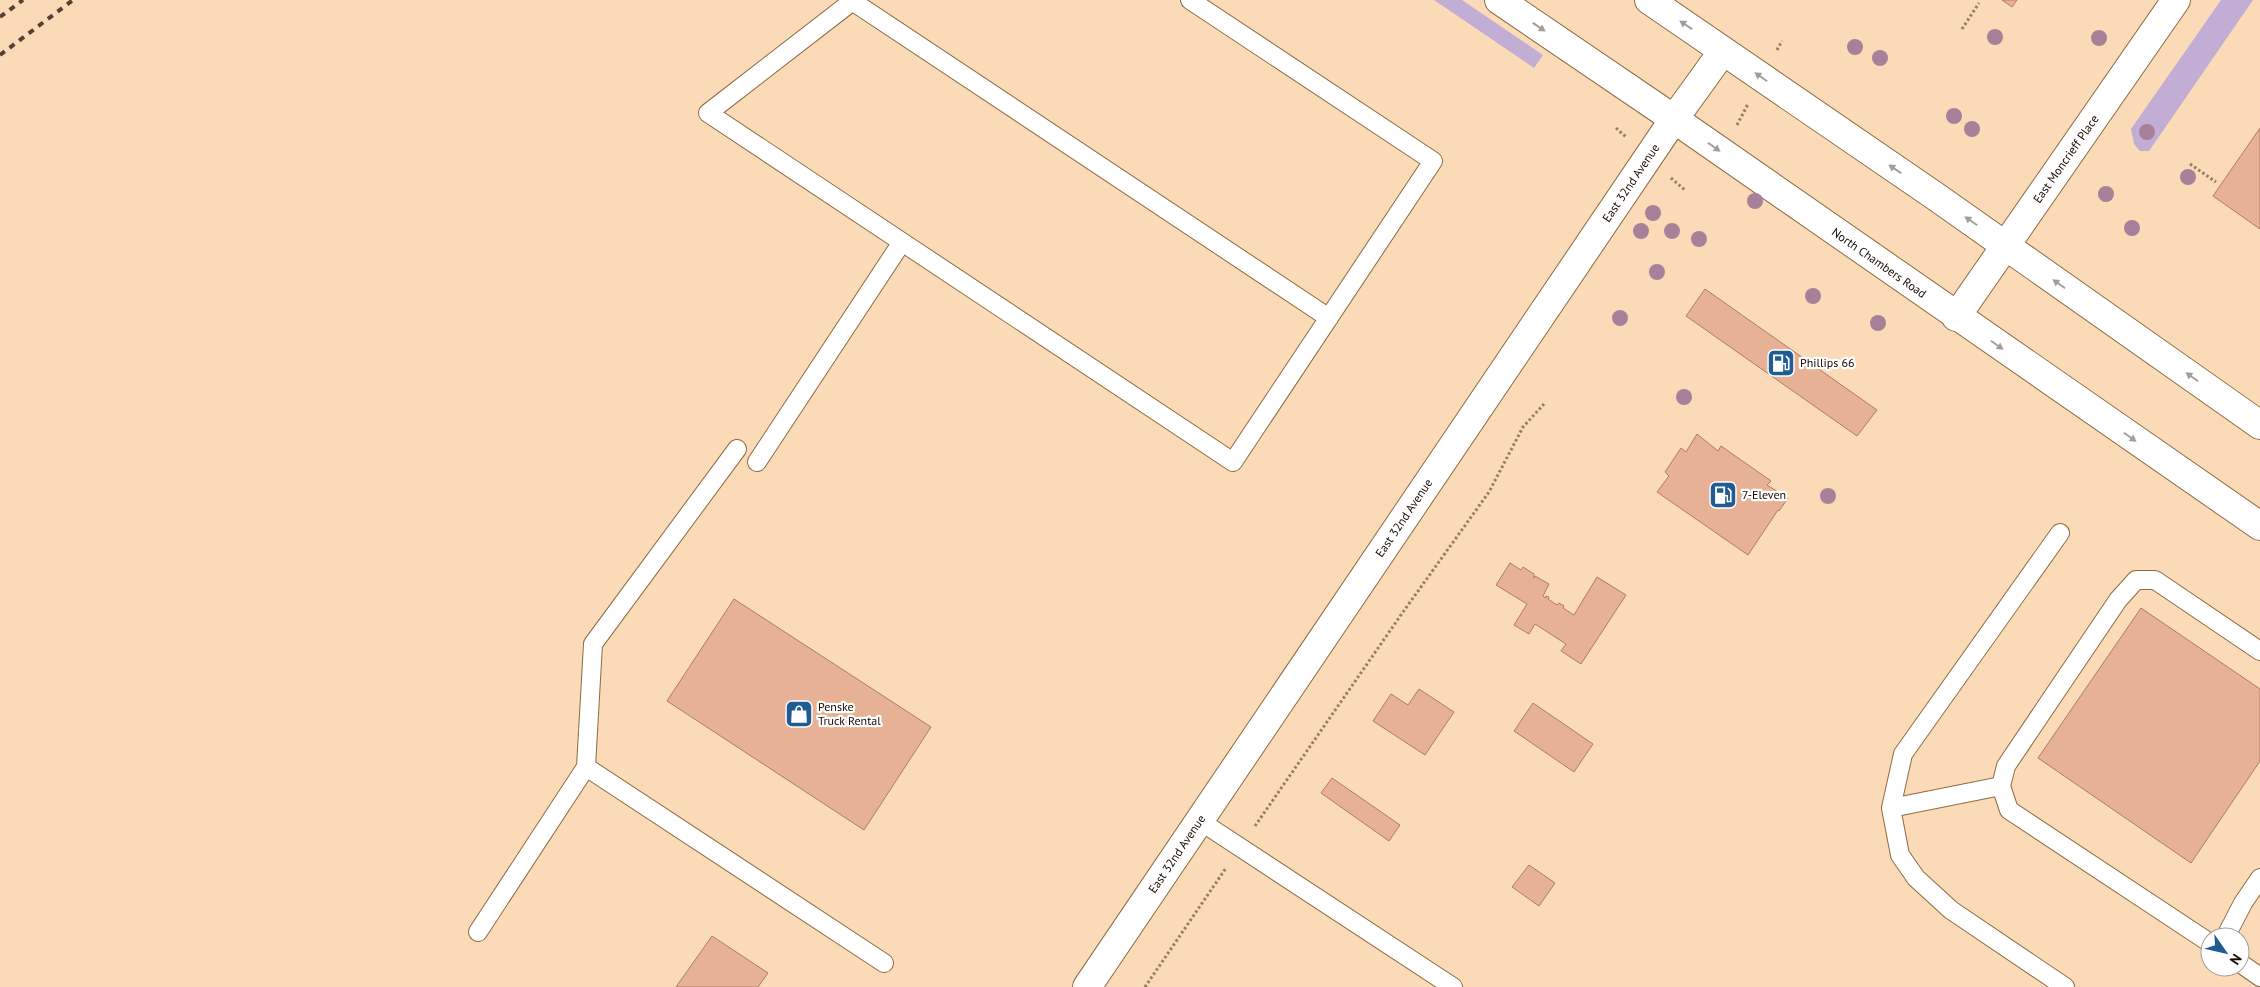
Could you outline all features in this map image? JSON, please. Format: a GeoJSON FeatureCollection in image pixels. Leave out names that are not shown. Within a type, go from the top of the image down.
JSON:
{"type":"FeatureCollection","features":[{"type":"Feature","properties":{"kind":"main road","name":"North Chambers Road"},"geometry":{"type":"LineString","coordinates":[[1498,0],[1674,119],[1956,317],[2260,526]]}},
{"type":"Feature","properties":{"kind":"main road"},"geometry":{"type":"LineString","coordinates":[[1649,0],[2006,246],[2260,425]]}},
{"type":"Feature","properties":{"kind":"main road","name":"East Moncrieff Place"},"geometry":{"type":"LineString","coordinates":[[1956,317],[2176,0]]}},
{"type":"Feature","properties":{"kind":"main road","name":"East 32nd Avenue"},"geometry":{"type":"LineString","coordinates":[[1087,987],[1674,119],[1723,50]]}},
{"type":"Feature","properties":{"kind":"lane"},"geometry":{"type":"LineString","coordinates":[[1190,0],[1432,162],[1329,318],[1233,462],[708,113],[853,1],[1329,318]]}},
{"type":"Feature","properties":{"kind":"lane"},"geometry":{"type":"LineString","coordinates":[[757,462],[902,242]]}},
{"type":"Feature","properties":{"kind":"lane"},"geometry":{"type":"LineString","coordinates":[[478,932],[586,768],[593,644],[737,448]]}},
{"type":"Feature","properties":{"kind":"lane"},"geometry":{"type":"LineString","coordinates":[[2060,533],[1903,754],[1891,808],[1900,855],[1916,878],[1951,910],[2066,987]]}},
{"type":"Feature","properties":{"kind":"lane"},"geometry":{"type":"LineString","coordinates":[[2200,936],[2009,810],[2001,786],[2006,766],[2118,600],[2136,580],[2155,580],[2260,651]]}},
{"type":"Feature","properties":{"kind":"lane"},"geometry":{"type":"LineString","coordinates":[[586,768],[884,963]]}},
{"type":"Feature","properties":{"kind":"lane"},"geometry":{"type":"LineString","coordinates":[[1891,808],[2001,786]]}},
{"type":"Feature","properties":{"kind":"lane"},"geometry":{"type":"LineString","coordinates":[[1200,821],[1453,987]]}},
{"type":"Feature","properties":{"kind":"lane"},"geometry":{"type":"LineString","coordinates":[[2231,927],[2243,903],[2260,878]]}},
{"type":"Feature","properties":{"kind":"path"},"geometry":{"type":"LineString","coordinates":[[1962,30],[1979,3]]}},
{"type":"Feature","properties":{"kind":"path"},"geometry":{"type":"LineString","coordinates":[[1722,153],[1782,41]]}},
{"type":"Feature","properties":{"kind":"path"},"geometry":{"type":"LineString","coordinates":[[2190,164],[2216,182]]}},
{"type":"Feature","properties":{"kind":"path"},"geometry":{"type":"LineString","coordinates":[[1145,987],[1403,612],[1489,492],[1523,427],[1544,404]]}},
{"type":"Feature","properties":{"kind":"shaded area"},"geometry":{"type":"Polygon","coordinates":[[[1434,0],[1462,0],[1543,55],[1534,68],[1434,0]]]}},
{"type":"Feature","properties":{"kind":"shaded area"},"geometry":{"type":"Polygon","coordinates":[[[2221,0],[2253,0],[2149,151],[2140,151],[2134,144],[2131,129],[2221,0]]]}},
{"type":"Feature","properties":{"kind":"building"},"geometry":{"type":"Polygon","coordinates":[[[2002,0],[2017,0],[2012,7],[2002,0]]]}},
{"type":"Feature","properties":{"kind":"building"},"geometry":{"type":"Polygon","coordinates":[[[2260,128],[2260,229],[2213,196],[2260,128]]]}},
{"type":"Feature","properties":{"kind":"building","name":"Phillips 66"},"geometry":{"type":"Polygon","coordinates":[[[1705,289],[1877,410],[1857,436],[1686,316],[1705,289]]]}},
{"type":"Feature","properties":{"kind":"building","name":"7-Eleven"},"geometry":{"type":"Polygon","coordinates":[[[1697,434],[1718,451],[1721,446],[1771,481],[1767,485],[1788,498],[1748,555],[1657,492],[1669,476],[1665,472],[1681,448],[1686,452],[1697,434]]]}},
{"type":"Feature","properties":{"kind":"building"},"geometry":{"type":"Polygon","coordinates":[[[1510,563],[1521,570],[1523,567],[1534,574],[1534,578],[1535,576],[1549,584],[1543,596],[1545,598],[1546,596],[1549,597],[1548,599],[1557,605],[1559,603],[1564,606],[1563,608],[1574,615],[1597,577],[1626,595],[1581,664],[1561,651],[1566,644],[1535,624],[1529,634],[1514,625],[1527,604],[1496,585],[1510,563]]]}},
{"type":"Feature","properties":{"kind":"building","name":"Penske Truck Rental"},"geometry":{"type":"Polygon","coordinates":[[[734,599],[931,727],[864,830],[667,701],[734,599]]]}},
{"type":"Feature","properties":{"kind":"building"},"geometry":{"type":"Polygon","coordinates":[[[2141,608],[2260,689],[2260,761],[2191,863],[2038,758],[2141,608]]]}},
{"type":"Feature","properties":{"kind":"building"},"geometry":{"type":"Polygon","coordinates":[[[1419,689],[1454,712],[1425,755],[1373,721],[1391,694],[1408,705],[1419,689]]]}},
{"type":"Feature","properties":{"kind":"building"},"geometry":{"type":"Polygon","coordinates":[[[1533,703],[1593,744],[1574,772],[1514,731],[1533,703]]]}},
{"type":"Feature","properties":{"kind":"building"},"geometry":{"type":"Polygon","coordinates":[[[1332,778],[1400,825],[1389,841],[1321,793],[1332,778]]]}},
{"type":"Feature","properties":{"kind":"building"},"geometry":{"type":"Polygon","coordinates":[[[1529,865],[1555,883],[1539,906],[1512,887],[1529,865]]]}},
{"type":"Feature","properties":{"kind":"building"},"geometry":{"type":"Polygon","coordinates":[[[712,936],[768,973],[758,987],[676,987],[712,936]]]}},
{"type":"Feature","properties":{"kind":"railway"},"geometry":{"type":"LineString","coordinates":[[0,17],[23,0]]}},
{"type":"Feature","properties":{"kind":"railway"},"geometry":{"type":"LineString","coordinates":[[0,55],[73,0]]}},
{"type":"Feature","properties":{"kind":"place","name":"Phillips 66"},"geometry":{"type":"Point","coordinates":[1781,363]}},
{"type":"Feature","properties":{"kind":"place","name":"7-Eleven"},"geometry":{"type":"Point","coordinates":[1723,495]}},
{"type":"Feature","properties":{"kind":"place","name":"Penske Truck Rental"},"geometry":{"type":"Point","coordinates":[799,714]}}]}
